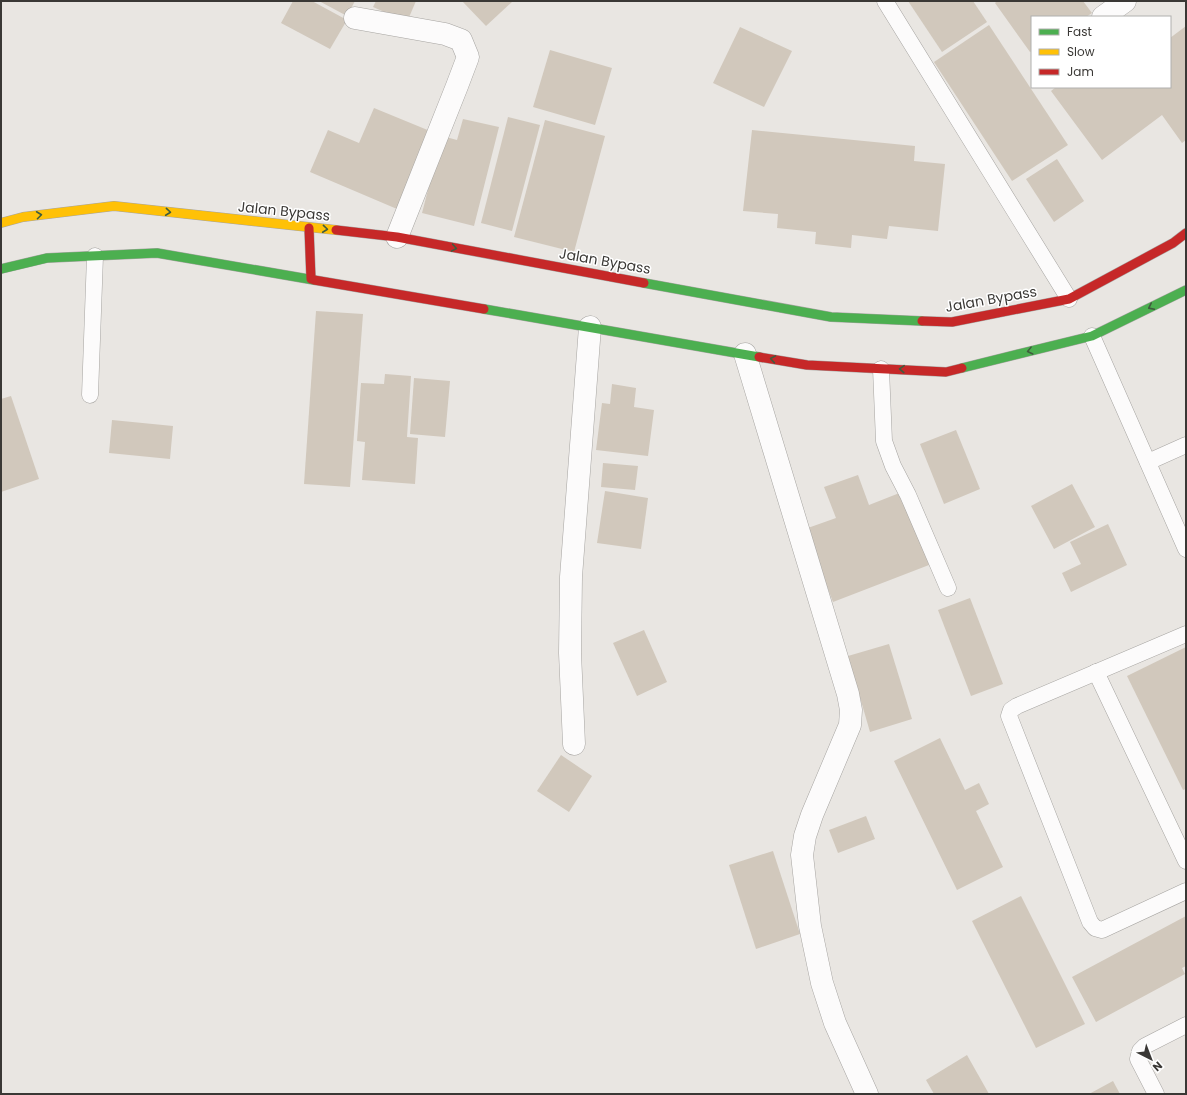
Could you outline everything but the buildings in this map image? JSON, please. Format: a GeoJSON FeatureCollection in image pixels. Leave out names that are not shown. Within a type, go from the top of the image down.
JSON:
{"type":"FeatureCollection","features":[{"type":"Feature","properties":{"kind":"highway","name":"Jalan Bypass"},"geometry":{"type":"LineString","coordinates":[[1,223],[23,217],[114,206],[397,237],[831,317],[952,322],[1069,300],[1173,243],[1186,233]]}},
{"type":"Feature","properties":{"kind":"highway"},"geometry":{"type":"LineString","coordinates":[[309,228],[311,279]]}},
{"type":"Feature","properties":{"kind":"highway"},"geometry":{"type":"LineString","coordinates":[[1,268],[48,258],[157,253],[807,365],[946,372],[1092,336],[1186,290]]}},
{"type":"Feature","properties":{"kind":"street"},"geometry":{"type":"LineString","coordinates":[[1104,16],[1125,1]]}},
{"type":"Feature","properties":{"kind":"street"},"geometry":{"type":"LineString","coordinates":[[355,18],[445,34],[461,40],[468,57],[397,237]]}},
{"type":"Feature","properties":{"kind":"street"},"geometry":{"type":"LineString","coordinates":[[574,744],[570,653],[571,577],[590,327]]}},
{"type":"Feature","properties":{"kind":"street"},"geometry":{"type":"LineString","coordinates":[[745,354],[848,694],[851,710],[850,725],[812,815],[805,836],[802,854],[810,926],[822,982],[835,1023],[867,1094]]}},
{"type":"Feature","properties":{"kind":"lane"},"geometry":{"type":"LineString","coordinates":[[885,1],[1069,300]]}},
{"type":"Feature","properties":{"kind":"lane"},"geometry":{"type":"LineString","coordinates":[[90,395],[95,256]]}},
{"type":"Feature","properties":{"kind":"lane"},"geometry":{"type":"LineString","coordinates":[[1092,336],[1186,549]]}},
{"type":"Feature","properties":{"kind":"lane"},"geometry":{"type":"LineString","coordinates":[[881,368],[884,441],[892,466],[908,495],[948,588]]}},
{"type":"Feature","properties":{"kind":"lane"},"geometry":{"type":"LineString","coordinates":[[1148,462],[1186,445]]}},
{"type":"Feature","properties":{"kind":"lane"},"geometry":{"type":"LineString","coordinates":[[1186,634],[1016,706],[1011,710],[1009,716],[1090,922],[1095,928],[1102,930],[1186,891]]}},
{"type":"Feature","properties":{"kind":"lane"},"geometry":{"type":"LineString","coordinates":[[1096,672],[1186,861]]}},
{"type":"Feature","properties":{"kind":"lane"},"geometry":{"type":"LineString","coordinates":[[1156,1094],[1138,1059],[1140,1052],[1145,1046],[1186,1025]]}},
{"type":"Feature","properties":{"kind":"traffic: fast"},"geometry":{"type":"LineString","coordinates":[[1,269],[47,258],[157,253],[314,280]]}},
{"type":"Feature","properties":{"kind":"traffic: fast"},"geometry":{"type":"LineString","coordinates":[[644,283],[831,317],[922,321]]}},
{"type":"Feature","properties":{"kind":"traffic: fast"},"geometry":{"type":"LineString","coordinates":[[962,368],[1092,336],[1186,290]]}},
{"type":"Feature","properties":{"kind":"traffic: fast"},"geometry":{"type":"LineString","coordinates":[[484,309],[759,357]]}},
{"type":"Feature","properties":{"kind":"traffic: slow"},"geometry":{"type":"LineString","coordinates":[[1,223],[23,217],[114,206],[336,230]]}},
{"type":"Feature","properties":{"kind":"traffic: jam"},"geometry":{"type":"LineString","coordinates":[[309,228],[311,279]]}},
{"type":"Feature","properties":{"kind":"traffic: jam"},"geometry":{"type":"LineString","coordinates":[[336,230],[397,237],[644,283]]}},
{"type":"Feature","properties":{"kind":"traffic: jam"},"geometry":{"type":"LineString","coordinates":[[922,321],[952,322],[1069,299],[1173,243],[1186,233]]}},
{"type":"Feature","properties":{"kind":"traffic: jam"},"geometry":{"type":"LineString","coordinates":[[314,280],[484,309]]}},
{"type":"Feature","properties":{"kind":"traffic: jam"},"geometry":{"type":"LineString","coordinates":[[759,357],[807,365],[946,372],[962,368]]}}]}
